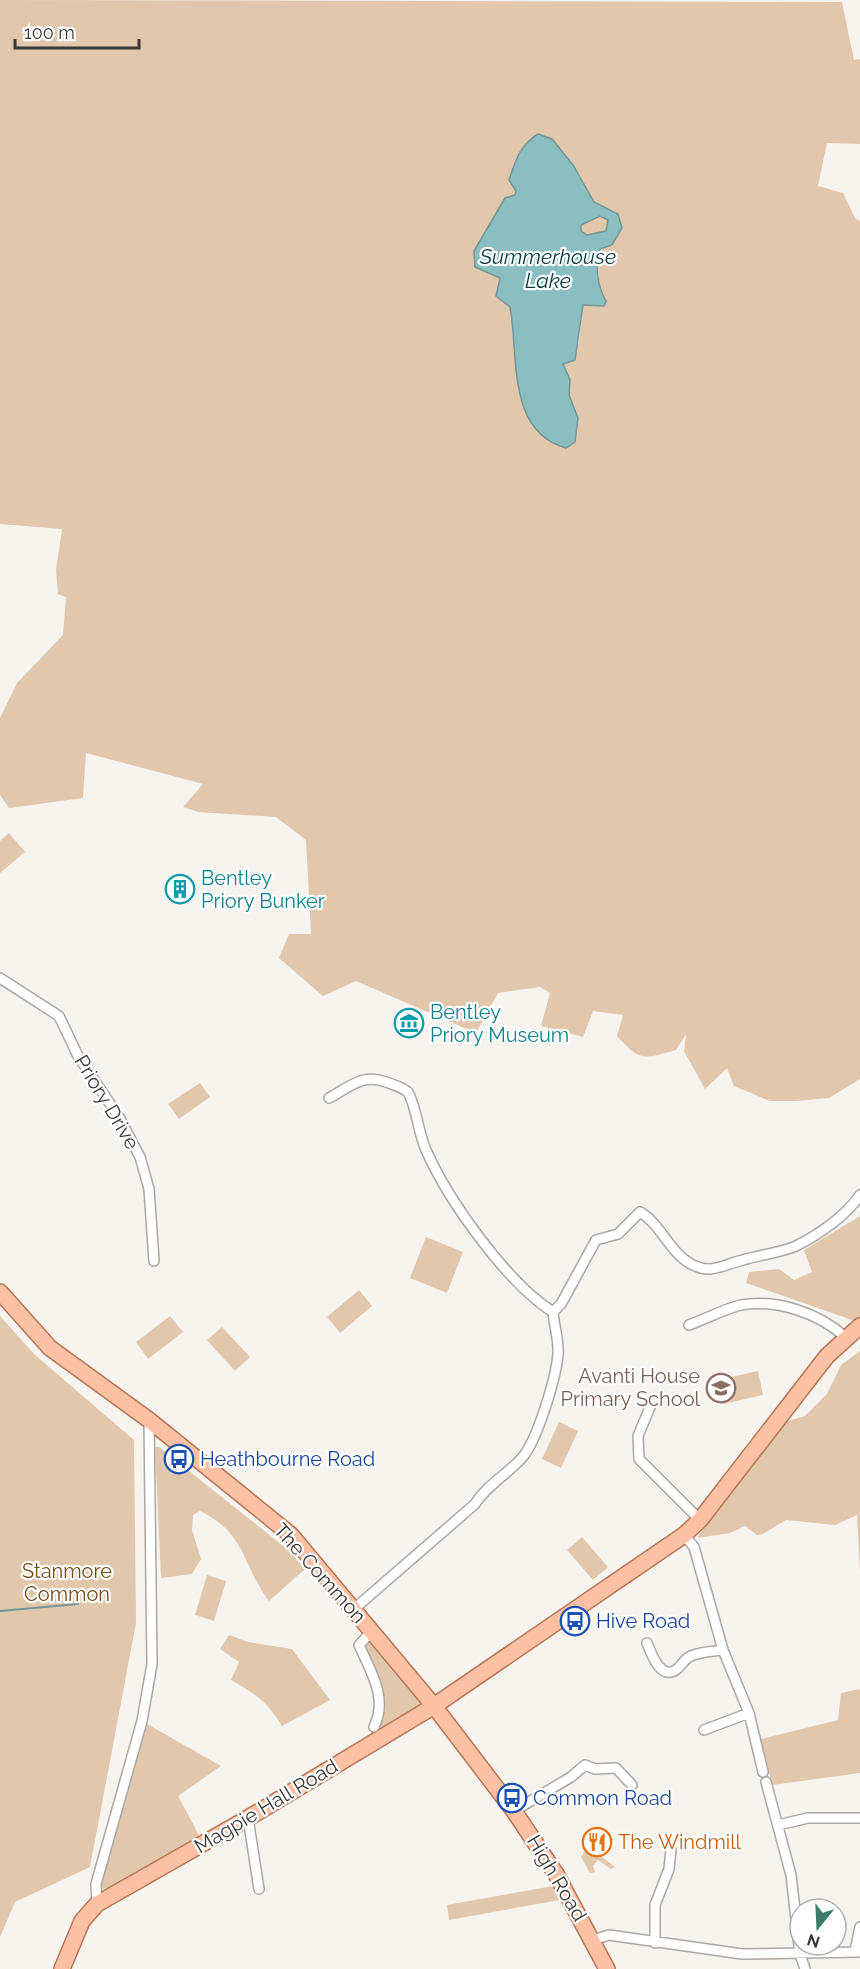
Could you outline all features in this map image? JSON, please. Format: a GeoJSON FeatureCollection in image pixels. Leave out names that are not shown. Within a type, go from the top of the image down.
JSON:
{"type":"FeatureCollection","features":[{"type":"Feature","properties":{"kind":"main road","name":"The Common"},"geometry":{"type":"LineString","coordinates":[[0,1292],[50,1348],[149,1420],[291,1535],[434,1706]]}},
{"type":"Feature","properties":{"kind":"main road"},"geometry":{"type":"LineString","coordinates":[[434,1706],[684,1535],[700,1520],[775,1420],[845,1337],[860,1326]]}},
{"type":"Feature","properties":{"kind":"main road","name":"Magpie Hall Road"},"geometry":{"type":"LineString","coordinates":[[97,1904],[248,1818],[434,1706]]}},
{"type":"Feature","properties":{"kind":"main road","name":"High Road"},"geometry":{"type":"LineString","coordinates":[[434,1706],[514,1811],[556,1874],[607,1969]]}},
{"type":"Feature","properties":{"kind":"main road"},"geometry":{"type":"LineString","coordinates":[[62,1969],[82,1921],[97,1904]]}},
{"type":"Feature","properties":{"kind":"street","name":"Priory Drive"},"geometry":{"type":"LineString","coordinates":[[0,978],[59,1016],[78,1056],[119,1117],[140,1157],[149,1189],[154,1261]]}},
{"type":"Feature","properties":{"kind":"street"},"geometry":{"type":"LineString","coordinates":[[329,1098],[361,1079],[370,1078],[394,1084],[408,1092],[423,1144],[455,1202],[522,1286],[553,1312],[558,1347],[556,1366],[543,1413],[527,1451],[481,1494],[475,1504],[354,1609]]}},
{"type":"Feature","properties":{"kind":"street"},"geometry":{"type":"LineString","coordinates":[[553,1312],[561,1304],[596,1240],[618,1234],[640,1212],[649,1218],[681,1257],[702,1269],[713,1270],[737,1261],[794,1247],[825,1228],[852,1206],[860,1195]]}},
{"type":"Feature","properties":{"kind":"street"},"geometry":{"type":"LineString","coordinates":[[689,1325],[742,1305],[767,1305],[795,1308],[833,1327],[845,1337]]}},
{"type":"Feature","properties":{"kind":"street"},"geometry":{"type":"LineString","coordinates":[[653,1400],[638,1436],[636,1450],[639,1459],[700,1520]]}},
{"type":"Feature","properties":{"kind":"street"},"geometry":{"type":"LineString","coordinates":[[97,1904],[96,1884],[142,1721],[152,1664],[149,1420]]}},
{"type":"Feature","properties":{"kind":"street"},"geometry":{"type":"LineString","coordinates":[[684,1535],[694,1547],[723,1650],[749,1713],[763,1772]]}},
{"type":"Feature","properties":{"kind":"street"},"geometry":{"type":"LineString","coordinates":[[372,1631],[359,1645],[373,1676],[380,1701],[380,1715],[374,1727]]}},
{"type":"Feature","properties":{"kind":"street"},"geometry":{"type":"LineString","coordinates":[[647,1643],[657,1664],[661,1669],[669,1671],[677,1669],[689,1656],[723,1650]]}},
{"type":"Feature","properties":{"kind":"street"},"geometry":{"type":"LineString","coordinates":[[704,1730],[749,1713]]}},
{"type":"Feature","properties":{"kind":"street"},"geometry":{"type":"LineString","coordinates":[[514,1811],[571,1777],[585,1765],[598,1770],[615,1768],[632,1785]]}},
{"type":"Feature","properties":{"kind":"street"},"geometry":{"type":"LineString","coordinates":[[766,1782],[791,1875],[794,1897]]}},
{"type":"Feature","properties":{"kind":"street"},"geometry":{"type":"LineString","coordinates":[[248,1818],[259,1889]]}},
{"type":"Feature","properties":{"kind":"street"},"geometry":{"type":"LineString","coordinates":[[778,1825],[808,1818],[860,1818]]}},
{"type":"Feature","properties":{"kind":"street"},"geometry":{"type":"LineString","coordinates":[[655,1943],[655,1905],[669,1869],[670,1851]]}},
{"type":"Feature","properties":{"kind":"street"},"geometry":{"type":"LineString","coordinates":[[857,1951],[860,1927]]}},
{"type":"Feature","properties":{"kind":"street"},"geometry":{"type":"LineString","coordinates":[[593,1940],[605,1935],[742,1954],[788,1954]]}},
{"type":"Feature","properties":{"kind":"green space"},"geometry":{"type":"Polygon","coordinates":[[[0,0],[842,2],[854,60],[860,59],[860,144],[827,143],[818,186],[843,193],[855,218],[860,221],[860,1079],[829,1098],[770,1101],[734,1086],[727,1068],[705,1089],[684,1051],[686,1034],[676,1050],[643,1056],[631,1050],[617,1036],[623,1015],[593,1011],[583,1037],[541,1026],[550,993],[540,987],[498,993],[476,1033],[356,981],[323,996],[279,958],[289,934],[311,934],[306,840],[276,817],[198,812],[183,807],[203,784],[86,753],[83,798],[9,808],[0,795],[0,718],[17,683],[63,635],[66,597],[58,594],[56,570],[62,529],[0,524],[0,0]],[[552,139],[515,195],[505,198],[493,221],[500,278],[496,296],[510,307],[522,404],[578,418],[569,395],[570,380],[563,364],[579,343],[583,305],[589,303],[600,291],[598,269],[600,254],[619,223],[614,211],[594,202],[573,165],[552,139]]]}},
{"type":"Feature","properties":{"kind":"green space"},"geometry":{"type":"Polygon","coordinates":[[[600,216],[608,220],[606,231],[587,235],[581,231],[581,225],[600,216]]]}},
{"type":"Feature","properties":{"kind":"green space"},"geometry":{"type":"Polygon","coordinates":[[[9,833],[25,852],[0,873],[0,841],[9,833]]]}},
{"type":"Feature","properties":{"kind":"green space"},"geometry":{"type":"Polygon","coordinates":[[[200,1083],[210,1097],[179,1119],[168,1104],[200,1083]]]}},
{"type":"Feature","properties":{"kind":"green space"},"geometry":{"type":"Polygon","coordinates":[[[860,1216],[860,1317],[855,1321],[746,1283],[749,1272],[779,1269],[794,1280],[812,1272],[804,1250],[860,1216]]]}},
{"type":"Feature","properties":{"kind":"green space"},"geometry":{"type":"Polygon","coordinates":[[[426,1237],[463,1252],[447,1293],[410,1278],[426,1237]]]}},
{"type":"Feature","properties":{"kind":"green space"},"geometry":{"type":"Polygon","coordinates":[[[359,1290],[372,1306],[340,1333],[327,1317],[359,1290]]]}},
{"type":"Feature","properties":{"kind":"green space","name":"Stanmore Common"},"geometry":{"type":"Polygon","coordinates":[[[0,1316],[34,1354],[134,1440],[136,1623],[90,1867],[15,1902],[0,1937],[0,1316]]]}},
{"type":"Feature","properties":{"kind":"green space"},"geometry":{"type":"Polygon","coordinates":[[[170,1316],[183,1332],[148,1359],[136,1342],[170,1316]]]}},
{"type":"Feature","properties":{"kind":"green space"},"geometry":{"type":"Polygon","coordinates":[[[222,1327],[250,1357],[235,1371],[207,1340],[222,1327]]]}},
{"type":"Feature","properties":{"kind":"green space"},"geometry":{"type":"Polygon","coordinates":[[[860,1351],[860,1573],[857,1515],[835,1525],[786,1520],[763,1534],[757,1535],[745,1526],[730,1533],[697,1538],[781,1423],[805,1416],[827,1394],[841,1365],[860,1351]]]}},
{"type":"Feature","properties":{"kind":"green space"},"geometry":{"type":"Polygon","coordinates":[[[758,1371],[763,1395],[723,1404],[717,1380],[758,1371]]]}},
{"type":"Feature","properties":{"kind":"green space"},"geometry":{"type":"Polygon","coordinates":[[[559,1422],[578,1431],[561,1468],[542,1459],[559,1422]]]}},
{"type":"Feature","properties":{"kind":"green space"},"geometry":{"type":"Polygon","coordinates":[[[155,1447],[159,1447],[287,1549],[305,1569],[269,1601],[235,1540],[226,1529],[200,1511],[193,1515],[192,1530],[201,1559],[192,1574],[161,1578],[155,1447]]]}},
{"type":"Feature","properties":{"kind":"green space"},"geometry":{"type":"Polygon","coordinates":[[[582,1537],[608,1567],[593,1580],[567,1550],[582,1537]]]}},
{"type":"Feature","properties":{"kind":"green space"},"geometry":{"type":"Polygon","coordinates":[[[207,1575],[226,1581],[214,1621],[195,1615],[207,1575]]]}},
{"type":"Feature","properties":{"kind":"green space"},"geometry":{"type":"Polygon","coordinates":[[[229,1635],[248,1642],[292,1649],[330,1700],[282,1726],[260,1699],[231,1680],[239,1662],[220,1649],[229,1635]]]}},
{"type":"Feature","properties":{"kind":"green space"},"geometry":{"type":"Polygon","coordinates":[[[367,1640],[421,1704],[385,1729],[380,1726],[383,1695],[364,1650],[367,1640]]]}},
{"type":"Feature","properties":{"kind":"green space"},"geometry":{"type":"Polygon","coordinates":[[[860,1689],[860,1773],[772,1785],[761,1739],[838,1720],[841,1693],[860,1689]]]}},
{"type":"Feature","properties":{"kind":"green space"},"geometry":{"type":"Polygon","coordinates":[[[147,1724],[221,1766],[178,1796],[200,1837],[110,1890],[103,1889],[101,1884],[147,1724]]]}},
{"type":"Feature","properties":{"kind":"green space"},"geometry":{"type":"Polygon","coordinates":[[[586,1850],[594,1851],[615,1867],[611,1869],[598,1860],[593,1866],[595,1872],[590,1873],[581,1857],[586,1850]]]}},
{"type":"Feature","properties":{"kind":"green space"},"geometry":{"type":"Polygon","coordinates":[[[553,1886],[560,1900],[449,1920],[447,1905],[553,1886]]]}},
{"type":"Feature","properties":{"kind":"water","name":"Summerhouse Lake"},"geometry":{"type":"Polygon","coordinates":[[[538,134],[552,139],[573,165],[594,202],[618,214],[622,228],[612,245],[600,249],[598,256],[598,276],[606,301],[604,306],[583,305],[575,360],[563,364],[570,380],[569,395],[578,418],[575,442],[566,448],[547,439],[533,426],[524,409],[516,368],[510,307],[496,296],[500,278],[475,267],[474,251],[505,198],[515,195],[516,191],[509,180],[519,154],[526,143],[538,134]],[[600,216],[581,225],[581,231],[587,235],[606,231],[608,220],[600,216]]]}},
{"type":"Feature","properties":{"kind":"waterway"},"geometry":{"type":"LineString","coordinates":[[0,1611],[78,1604]]}},
{"type":"Feature","properties":{"kind":"place","name":"Bentley Priory Bunker"},"geometry":{"type":"Point","coordinates":[180,889]}},
{"type":"Feature","properties":{"kind":"place","name":"Bentley Priory Museum"},"geometry":{"type":"Point","coordinates":[409,1023]}},
{"type":"Feature","properties":{"kind":"place","name":"Avanti House Primary School"},"geometry":{"type":"Point","coordinates":[721,1388]}},
{"type":"Feature","properties":{"kind":"place","name":"Heathbourne Road"},"geometry":{"type":"Point","coordinates":[179,1459]}},
{"type":"Feature","properties":{"kind":"place","name":"Hive Road"},"geometry":{"type":"Point","coordinates":[575,1621]}},
{"type":"Feature","properties":{"kind":"place","name":"Common Road"},"geometry":{"type":"Point","coordinates":[512,1798]}},
{"type":"Feature","properties":{"kind":"place","name":"The Windmill"},"geometry":{"type":"Point","coordinates":[597,1842]}}]}
